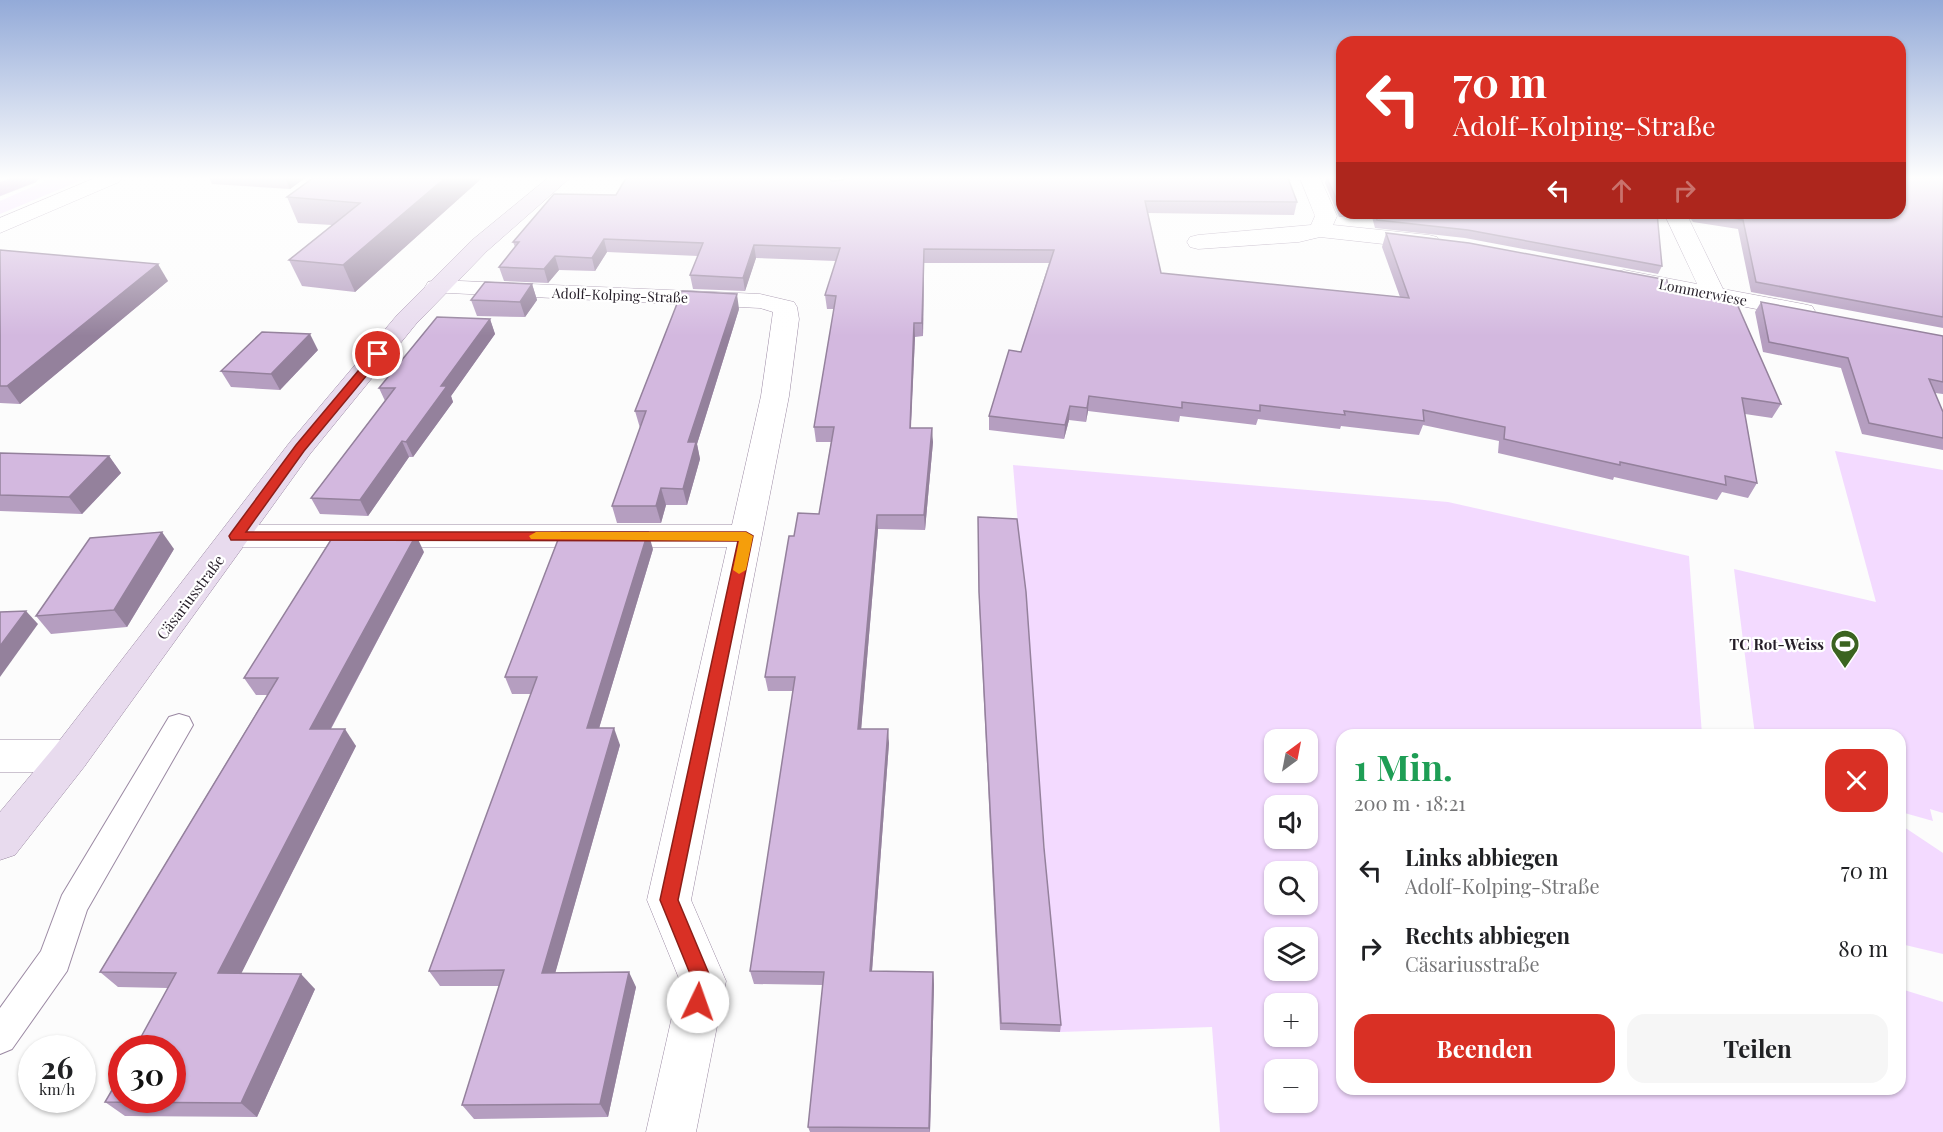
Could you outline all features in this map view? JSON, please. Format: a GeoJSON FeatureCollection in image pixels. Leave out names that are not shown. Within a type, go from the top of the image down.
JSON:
{"type":"FeatureCollection","features":[{"type":"Feature","properties":{"kind":"main road","name":"Cäsariusstraße"},"geometry":{"type":"LineString","coordinates":[[0,842],[70,756],[300,448],[407,319],[437,287],[497,231]]}},
{"type":"Feature","properties":{"kind":"street"},"geometry":{"type":"LineString","coordinates":[[1198,242],[1299,236],[1317,231]]}},
{"type":"Feature","properties":{"kind":"street"},"geometry":{"type":"LineString","coordinates":[[1327,231],[1455,246]]}},
{"type":"Feature","properties":{"kind":"street"},"geometry":{"type":"LineString","coordinates":[[1684,231],[1714,294]]}},
{"type":"Feature","properties":{"kind":"street","name":"Lommerwiese"},"geometry":{"type":"LineString","coordinates":[[1597,272],[1828,316]]}},
{"type":"Feature","properties":{"kind":"street","name":"Adolf-Kolping-Straße"},"geometry":{"type":"LineString","coordinates":[[437,287],[760,301],[785,307],[786,319],[775,396],[669,900],[702,981],[671,1132]]}},
{"type":"Feature","properties":{"kind":"street"},"geometry":{"type":"LineString","coordinates":[[236,536],[746,536]]}},
{"type":"Feature","properties":{"kind":"street"},"geometry":{"type":"LineString","coordinates":[[0,756],[70,756]]}},
{"type":"Feature","properties":{"kind":"lane"},"geometry":{"type":"LineString","coordinates":[[0,1037],[55,960],[73,905],[179,726]]}},
{"type":"Feature","properties":{"kind":"shaded area","name":"TC Rot-Weiss"},"geometry":{"type":"Polygon","coordinates":[[[1835,451],[1943,470],[1943,813],[1930,809],[1933,821],[1906,813],[1906,729],[1754,729],[1734,569],[1876,602],[1835,451]]]}},
{"type":"Feature","properties":{"kind":"shaded area"},"geometry":{"type":"Polygon","coordinates":[[[1013,465],[1448,502],[1689,556],[1702,729],[1336,729],[1336,1095],[1906,1095],[1906,991],[1943,1002],[1943,1132],[1220,1132],[1212,1027],[1060,1032],[1013,465]]]}},
{"type":"Feature","properties":{"kind":"shaded area"},"geometry":{"type":"Polygon","coordinates":[[[1906,829],[1943,853],[1943,954],[1906,945],[1906,829]]]}},
{"type":"Feature","properties":{"kind":"building"},"geometry":{"type":"Polygon","coordinates":[[[325,231],[383,231],[343,265],[289,260],[325,231]]]}},
{"type":"Feature","properties":{"kind":"building"},"geometry":{"type":"Polygon","coordinates":[[[523,231],[1152,231],[1161,273],[1409,298],[1386,233],[1469,243],[1667,280],[1668,291],[1737,304],[1781,404],[1742,398],[1757,483],[1725,476],[1726,485],[1620,462],[1620,465],[1504,439],[1505,427],[1423,410],[1424,421],[1344,411],[1345,415],[1260,405],[1260,411],[1182,402],[1182,408],[1089,396],[1087,408],[1070,406],[1065,425],[989,416],[1009,350],[1021,352],[1054,250],[924,249],[922,323],[914,323],[910,428],[932,428],[924,515],[877,515],[858,729],[888,729],[870,971],[933,972],[929,1128],[808,1127],[824,972],[750,971],[795,677],[765,677],[789,536],[794,536],[798,513],[819,514],[834,427],[814,427],[836,296],[825,295],[840,248],[754,245],[743,278],[690,275],[703,243],[604,239],[592,258],[555,256],[544,269],[499,267],[519,242],[513,242],[523,231]]]}},
{"type":"Feature","properties":{"kind":"building"},"geometry":{"type":"Polygon","coordinates":[[[1472,231],[1659,231],[1662,266],[1472,231]]]}},
{"type":"Feature","properties":{"kind":"building"},"geometry":{"type":"Polygon","coordinates":[[[1745,231],[1943,231],[1943,317],[1756,282],[1745,231]]]}},
{"type":"Feature","properties":{"kind":"building"},"geometry":{"type":"Polygon","coordinates":[[[0,250],[158,264],[7,386],[0,386],[0,250]]]}},
{"type":"Feature","properties":{"kind":"building"},"geometry":{"type":"Polygon","coordinates":[[[485,282],[532,284],[520,302],[471,300],[485,282]]]}},
{"type":"Feature","properties":{"kind":"building"},"geometry":{"type":"Polygon","coordinates":[[[682,291],[737,294],[688,442],[696,442],[683,489],[661,488],[656,506],[612,506],[646,411],[635,411],[682,291]]]}},
{"type":"Feature","properties":{"kind":"building"},"geometry":{"type":"Polygon","coordinates":[[[1761,302],[1943,336],[1943,382],[1929,379],[1943,412],[1943,438],[1869,423],[1848,358],[1769,342],[1761,302]]]}},
{"type":"Feature","properties":{"kind":"building"},"geometry":{"type":"Polygon","coordinates":[[[437,317],[490,319],[441,386],[447,386],[406,442],[402,441],[360,500],[311,498],[395,388],[379,388],[437,317]]]}},
{"type":"Feature","properties":{"kind":"building"},"geometry":{"type":"Polygon","coordinates":[[[262,332],[310,334],[271,374],[221,371],[262,332]]]}},
{"type":"Feature","properties":{"kind":"building"},"geometry":{"type":"Polygon","coordinates":[[[0,453],[109,456],[69,497],[0,495],[0,453]]]}},
{"type":"Feature","properties":{"kind":"building"},"geometry":{"type":"Polygon","coordinates":[[[978,517],[1017,519],[1026,592],[1044,848],[1061,1025],[1001,1023],[979,592],[978,517]]]}},
{"type":"Feature","properties":{"kind":"building"},"geometry":{"type":"Polygon","coordinates":[[[162,532],[114,610],[36,616],[90,538],[162,532]]]}},
{"type":"Feature","properties":{"kind":"building"},"geometry":{"type":"Polygon","coordinates":[[[561,532],[648,532],[587,728],[614,728],[542,973],[629,972],[600,1104],[462,1105],[504,970],[429,971],[537,677],[505,677],[561,532]]]}},
{"type":"Feature","properties":{"kind":"building"},"geometry":{"type":"Polygon","coordinates":[[[334,535],[416,535],[310,729],[345,729],[218,973],[301,974],[241,1103],[186,1103],[186,1035],[142,1035],[176,973],[100,972],[278,678],[244,678],[334,535]]]}},
{"type":"Feature","properties":{"kind":"building"},"geometry":{"type":"Polygon","coordinates":[[[26,611],[0,646],[0,612],[26,611]]]}},
{"type":"Feature","properties":{"kind":"slow traffic"},"geometry":{"type":"LineString","coordinates":[[536,536],[746,536],[739,570]]}},
{"type":"Feature","properties":{"kind":"place","name":"TC Rot-Weiss"},"geometry":{"type":"Point","coordinates":[1845,670]}},
{"type":"Feature","properties":{"kind":"route"},"geometry":{"type":"LineString","coordinates":[[378,354],[300,448],[236,536],[746,536],[669,900],[702,981],[698,1002]]}}]}
